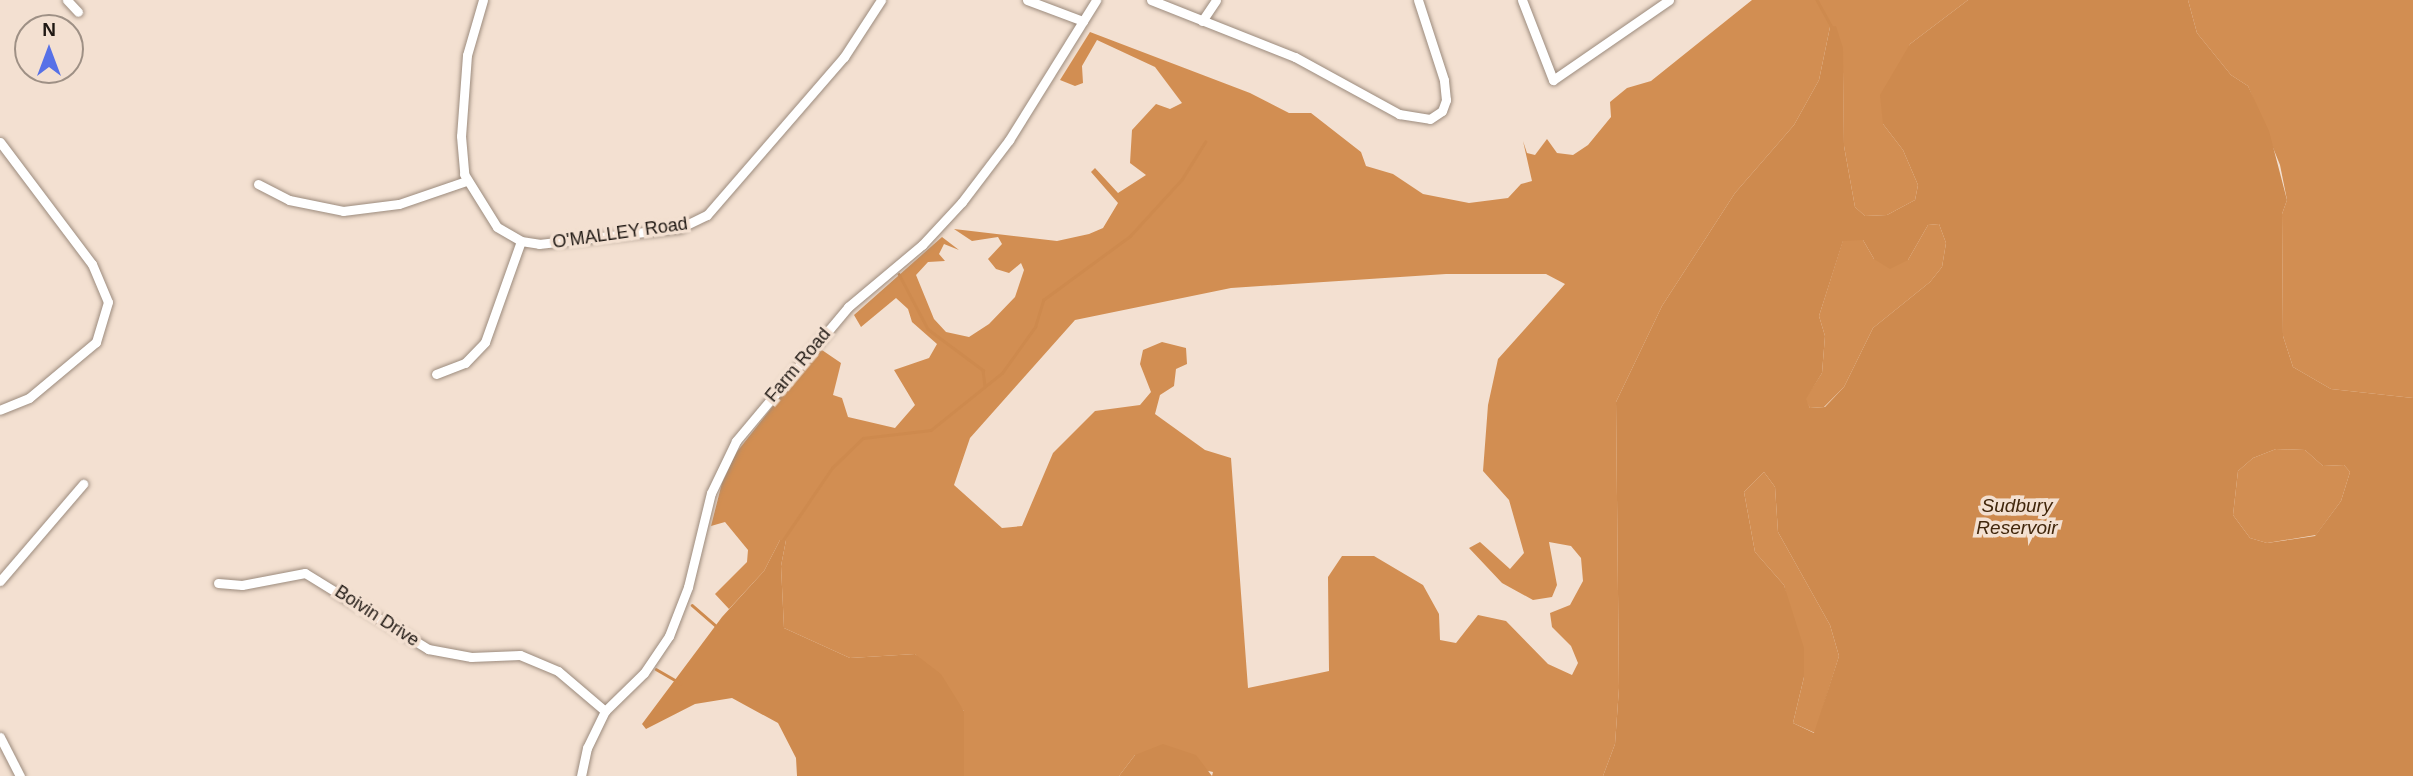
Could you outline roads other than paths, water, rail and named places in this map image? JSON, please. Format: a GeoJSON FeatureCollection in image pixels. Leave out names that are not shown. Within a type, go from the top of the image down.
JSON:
{"type":"FeatureCollection","features":[{"type":"Feature","properties":{"kind":"street"},"geometry":{"type":"LineString","coordinates":[[67,0],[78,12]]}},
{"type":"Feature","properties":{"kind":"street"},"geometry":{"type":"LineString","coordinates":[[436,374],[465,363],[485,342],[521,241],[491,221],[466,181],[461,136],[464,85],[470,42],[483,0]]}},
{"type":"Feature","properties":{"kind":"street","name":"O'MALLEY Road"},"geometry":{"type":"LineString","coordinates":[[521,241],[548,243],[680,228],[707,215],[844,57],[881,0]]}},
{"type":"Feature","properties":{"kind":"street"},"geometry":{"type":"LineString","coordinates":[[1027,0],[1083,21]]}},
{"type":"Feature","properties":{"kind":"street","name":"Farm Road"},"geometry":{"type":"LineString","coordinates":[[582,776],[587,748],[605,711],[644,673],[667,641],[688,587],[711,493],[736,441],[848,306],[922,245],[961,202],[1009,140],[1096,0]]}},
{"type":"Feature","properties":{"kind":"street"},"geometry":{"type":"LineString","coordinates":[[1151,0],[1314,67],[1399,114],[1430,119],[1442,111],[1446,100],[1444,80],[1418,0]]}},
{"type":"Feature","properties":{"kind":"street"},"geometry":{"type":"LineString","coordinates":[[1202,21],[1216,0]]}},
{"type":"Feature","properties":{"kind":"street"},"geometry":{"type":"LineString","coordinates":[[1522,0],[1553,80],[1670,0]]}},
{"type":"Feature","properties":{"kind":"street"},"geometry":{"type":"LineString","coordinates":[[0,142],[92,264],[107,302],[107,317],[96,342],[29,398],[0,410]]}},
{"type":"Feature","properties":{"kind":"street"},"geometry":{"type":"LineString","coordinates":[[258,184],[289,200],[343,211],[399,204],[466,181]]}},
{"type":"Feature","properties":{"kind":"street"},"geometry":{"type":"LineString","coordinates":[[0,580],[83,484]]}},
{"type":"Feature","properties":{"kind":"street","name":"Boivin Drive"},"geometry":{"type":"LineString","coordinates":[[218,583],[242,585],[305,573],[428,649],[471,657],[520,655],[558,671],[605,711]]}},
{"type":"Feature","properties":{"kind":"street"},"geometry":{"type":"LineString","coordinates":[[0,737],[20,776]]}},
{"type":"Feature","properties":{"kind":"water","name":"Sudbury Reservoir"},"geometry":{"type":"Polygon","coordinates":[[[1968,0],[2188,0],[2197,33],[2231,75],[2248,86],[2269,131],[2287,200],[2282,214],[2283,336],[2293,367],[2331,389],[2413,398],[2413,776],[1603,776],[1615,744],[1619,688],[1616,402],[1662,306],[1735,193],[1794,125],[1819,80],[1830,27],[1836,26],[1843,48],[1844,146],[1855,207],[1865,216],[1887,215],[1915,200],[1918,185],[1903,150],[1883,124],[1880,95],[1910,44],[1968,0]],[[1939,224],[1928,225],[1908,260],[1890,269],[1874,259],[1863,240],[1843,241],[1819,316],[1825,336],[1822,373],[1806,399],[1810,408],[1825,407],[1844,387],[1873,328],[1930,282],[1942,267],[1946,243],[1939,224]],[[2276,449],[2253,458],[2238,471],[2233,515],[2250,538],[2267,543],[2315,536],[2341,501],[2350,472],[2344,465],[2323,466],[2305,450],[2276,449]],[[1764,472],[1744,492],[1755,552],[1784,585],[1804,648],[1804,677],[1793,723],[1814,733],[1839,656],[1830,625],[1778,532],[1775,487],[1764,472]]]}},
{"type":"Feature","properties":{"kind":"water"},"geometry":{"type":"Polygon","coordinates":[[[780,540],[786,540],[781,566],[784,628],[850,658],[915,654],[941,674],[964,711],[964,776],[797,776],[796,758],[778,723],[732,698],[695,704],[646,729],[642,724],[722,617],[764,571],[780,540]]]}},
{"type":"Feature","properties":{"kind":"water"},"geometry":{"type":"Polygon","coordinates":[[[1163,744],[1196,755],[1212,776],[1119,776],[1135,755],[1163,744]]]}},
{"type":"Feature","properties":{"kind":"waterway"},"geometry":{"type":"LineString","coordinates":[[1817,0],[1832,27]]}},
{"type":"Feature","properties":{"kind":"waterway"},"geometry":{"type":"LineString","coordinates":[[783,540],[832,468],[863,438],[931,430],[1002,373],[1035,327],[1043,300],[1130,236],[1182,179],[1205,142]]}},
{"type":"Feature","properties":{"kind":"waterway"},"geometry":{"type":"LineString","coordinates":[[899,274],[928,329],[983,370],[985,386]]}},
{"type":"Feature","properties":{"kind":"waterway"},"geometry":{"type":"LineString","coordinates":[[692,605],[718,628]]}},
{"type":"Feature","properties":{"kind":"waterway"},"geometry":{"type":"LineString","coordinates":[[656,669],[680,683]]}}]}
